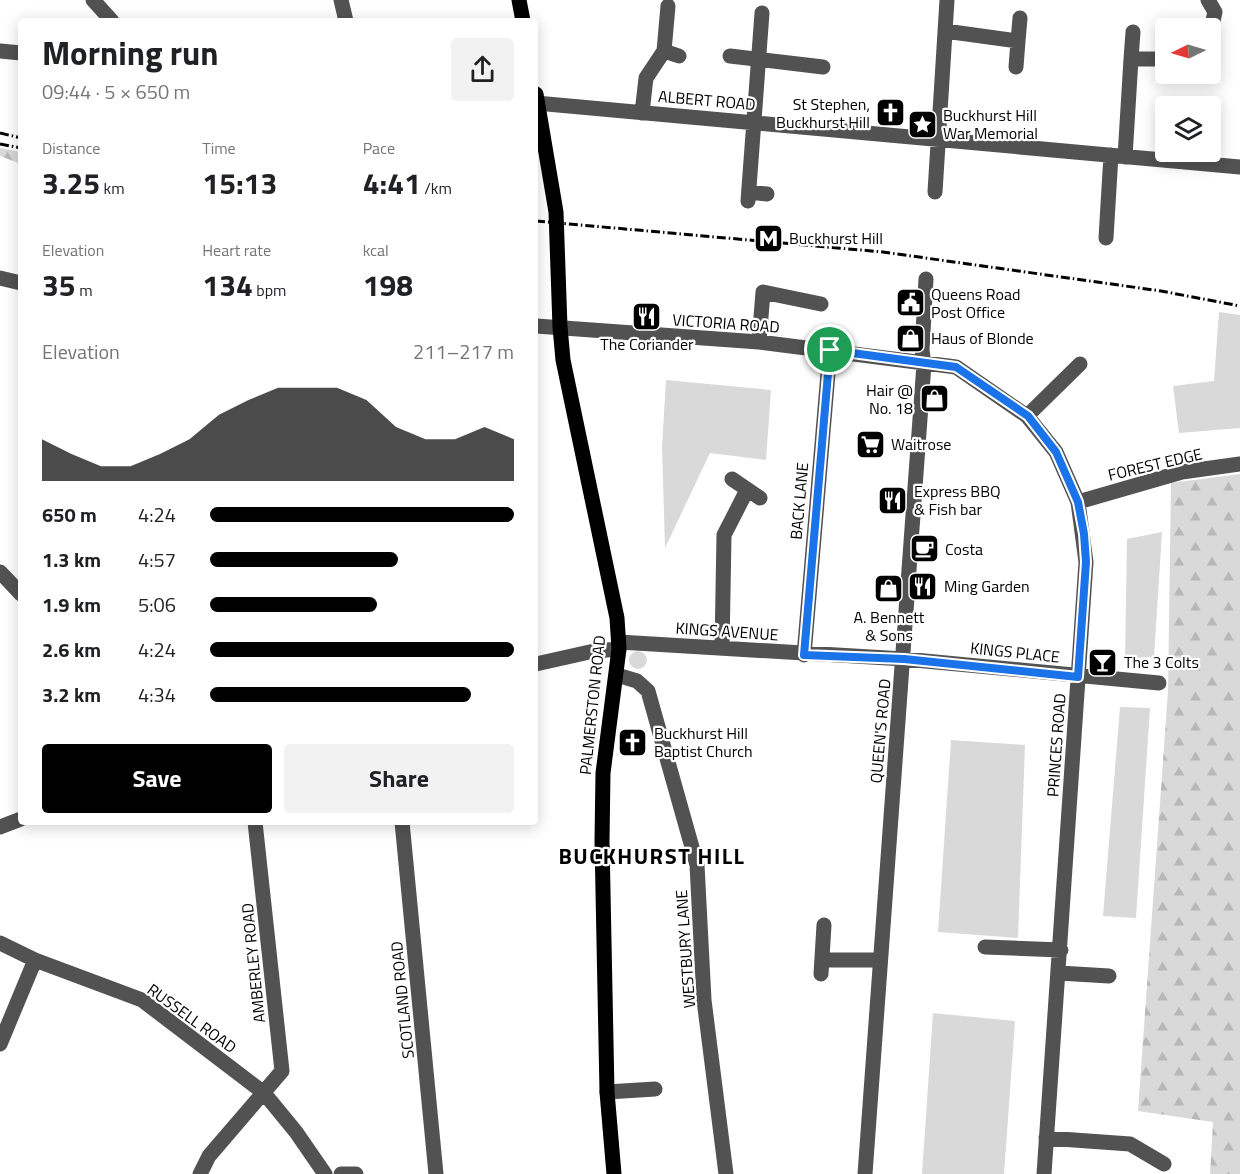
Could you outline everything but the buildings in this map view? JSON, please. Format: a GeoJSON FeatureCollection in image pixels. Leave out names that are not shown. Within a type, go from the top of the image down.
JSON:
{"type":"FeatureCollection","features":[{"type":"Feature","properties":{"kind":"main road"},"geometry":{"type":"LineString","coordinates":[[519,0],[522,18]]}},
{"type":"Feature","properties":{"kind":"main road","name":"PALMERSTON ROAD"},"geometry":{"type":"LineString","coordinates":[[538,110],[555,195],[560,327],[567,382],[617,618],[619,645],[602,784],[607,1092],[614,1174]]}},
{"type":"Feature","properties":{"kind":"street"},"geometry":{"type":"LineString","coordinates":[[93,0],[109,18]]}},
{"type":"Feature","properties":{"kind":"street"},"geometry":{"type":"LineString","coordinates":[[341,0],[345,18]]}},
{"type":"Feature","properties":{"kind":"street"},"geometry":{"type":"LineString","coordinates":[[934,192],[947,0]]}},
{"type":"Feature","properties":{"kind":"street"},"geometry":{"type":"LineString","coordinates":[[1208,0],[1215,12],[1214,18]]}},
{"type":"Feature","properties":{"kind":"street"},"geometry":{"type":"LineString","coordinates":[[642,112],[646,78],[664,51],[668,6]]}},
{"type":"Feature","properties":{"kind":"street"},"geometry":{"type":"LineString","coordinates":[[762,13],[748,197],[767,194]]}},
{"type":"Feature","properties":{"kind":"street"},"geometry":{"type":"LineString","coordinates":[[1016,67],[1020,18]]}},
{"type":"Feature","properties":{"kind":"street"},"geometry":{"type":"LineString","coordinates":[[945,31],[1018,41]]}},
{"type":"Feature","properties":{"kind":"street"},"geometry":{"type":"LineString","coordinates":[[1106,238],[1133,32]]}},
{"type":"Feature","properties":{"kind":"street"},"geometry":{"type":"LineString","coordinates":[[0,51],[18,53]]}},
{"type":"Feature","properties":{"kind":"street"},"geometry":{"type":"LineString","coordinates":[[664,51],[679,56]]}},
{"type":"Feature","properties":{"kind":"street"},"geometry":{"type":"LineString","coordinates":[[730,56],[759,62],[823,67]]}},
{"type":"Feature","properties":{"kind":"street"},"geometry":{"type":"LineString","coordinates":[[1131,59],[1155,59]]}},
{"type":"Feature","properties":{"kind":"street","name":"ALBERT ROAD"},"geometry":{"type":"LineString","coordinates":[[538,100],[754,123],[1240,167]]}},
{"type":"Feature","properties":{"kind":"street"},"geometry":{"type":"LineString","coordinates":[[0,278],[18,282]]}},
{"type":"Feature","properties":{"kind":"street","name":"QUEEN'S ROAD"},"geometry":{"type":"LineString","coordinates":[[865,1174],[904,659],[924,364],[922,350],[926,285]]}},
{"type":"Feature","properties":{"kind":"street"},"geometry":{"type":"LineString","coordinates":[[759,342],[763,292],[821,304]]}},
{"type":"Feature","properties":{"kind":"street","name":"VICTORIA ROAD"},"geometry":{"type":"LineString","coordinates":[[538,326],[672,338],[759,342],[924,364]]}},
{"type":"Feature","properties":{"kind":"street","name":"BACK LANE"},"geometry":{"type":"LineString","coordinates":[[804,655],[830,350]]}},
{"type":"Feature","properties":{"kind":"street","name":"PRINCES ROAD"},"geometry":{"type":"LineString","coordinates":[[924,364],[956,367],[1028,416],[1056,452],[1078,502],[1086,562],[1044,1174]]}},
{"type":"Feature","properties":{"kind":"street"},"geometry":{"type":"LineString","coordinates":[[1028,416],[1080,364]]}},
{"type":"Feature","properties":{"kind":"street","name":"FOREST EDGE"},"geometry":{"type":"LineString","coordinates":[[1078,502],[1182,472],[1240,464]]}},
{"type":"Feature","properties":{"kind":"street"},"geometry":{"type":"LineString","coordinates":[[722,648],[724,535],[754,494],[732,479]]}},
{"type":"Feature","properties":{"kind":"street"},"geometry":{"type":"LineString","coordinates":[[0,572],[18,591]]}},
{"type":"Feature","properties":{"kind":"street","name":"KINGS AVENUE"},"geometry":{"type":"LineString","coordinates":[[538,664],[619,645],[722,648],[804,655],[904,659]]}},
{"type":"Feature","properties":{"kind":"street","name":"KINGS PLACE"},"geometry":{"type":"LineString","coordinates":[[904,659],[1159,683]]}},
{"type":"Feature","properties":{"kind":"street","name":"WESTBURY LANE"},"geometry":{"type":"LineString","coordinates":[[617,675],[637,681],[648,691],[697,865],[704,1000],[726,1174]]}},
{"type":"Feature","properties":{"kind":"street"},"geometry":{"type":"LineString","coordinates":[[0,827],[18,820]]}},
{"type":"Feature","properties":{"kind":"street","name":"AMBERLEY ROAD"},"geometry":{"type":"LineString","coordinates":[[200,1174],[209,1156],[282,1071],[255,825]]}},
{"type":"Feature","properties":{"kind":"street","name":"SCOTLAND ROAD"},"geometry":{"type":"LineString","coordinates":[[402,825],[436,1174]]}},
{"type":"Feature","properties":{"kind":"street"},"geometry":{"type":"LineString","coordinates":[[824,926],[822,967],[880,960]]}},
{"type":"Feature","properties":{"kind":"street","name":"RUSSELL ROAD"},"geometry":{"type":"LineString","coordinates":[[0,943],[35,960],[142,1000],[264,1093],[296,1132],[325,1174]]}},
{"type":"Feature","properties":{"kind":"street"},"geometry":{"type":"LineString","coordinates":[[985,947],[1060,950]]}},
{"type":"Feature","properties":{"kind":"street"},"geometry":{"type":"LineString","coordinates":[[0,1044],[35,960]]}},
{"type":"Feature","properties":{"kind":"street"},"geometry":{"type":"LineString","coordinates":[[1059,974],[1109,976]]}},
{"type":"Feature","properties":{"kind":"street"},"geometry":{"type":"LineString","coordinates":[[607,1092],[655,1089]]}},
{"type":"Feature","properties":{"kind":"street"},"geometry":{"type":"LineString","coordinates":[[1046,1138],[1130,1144],[1164,1164]]}},
{"type":"Feature","properties":{"kind":"street"},"geometry":{"type":"LineString","coordinates":[[341,1174],[356,1174]]}},
{"type":"Feature","properties":{"kind":"green space"},"geometry":{"type":"Polygon","coordinates":[[[0,148],[18,151],[18,163],[0,156],[0,148]]]}},
{"type":"Feature","properties":{"kind":"green space"},"geometry":{"type":"Polygon","coordinates":[[[1219,312],[1240,315],[1240,428],[1179,433],[1173,386],[1214,381],[1219,312]]]}},
{"type":"Feature","properties":{"kind":"green space"},"geometry":{"type":"Polygon","coordinates":[[[666,380],[771,390],[766,460],[710,453],[665,548],[662,447],[666,380]]]}},
{"type":"Feature","properties":{"kind":"green space"},"geometry":{"type":"Polygon","coordinates":[[[1240,474],[1240,1174],[1210,1174],[1213,1122],[1138,1111],[1168,691],[1171,483],[1240,474]]]}},
{"type":"Feature","properties":{"kind":"green space"},"geometry":{"type":"Polygon","coordinates":[[[1162,532],[1154,657],[1125,658],[1127,539],[1162,532]]]}},
{"type":"Feature","properties":{"kind":"green space"},"geometry":{"type":"Polygon","coordinates":[[[638,651],[644,654],[647,660],[644,666],[638,669],[632,666],[629,660],[632,654],[638,651]]]}},
{"type":"Feature","properties":{"kind":"green space"},"geometry":{"type":"Polygon","coordinates":[[[1120,707],[1150,708],[1136,918],[1103,916],[1120,707]]]}},
{"type":"Feature","properties":{"kind":"green space"},"geometry":{"type":"Polygon","coordinates":[[[951,740],[1025,745],[1018,938],[938,932],[951,740]]]}},
{"type":"Feature","properties":{"kind":"green space"},"geometry":{"type":"Polygon","coordinates":[[[933,1013],[1015,1021],[1004,1174],[922,1174],[933,1013]]]}},
{"type":"Feature","properties":{"kind":"railway"},"geometry":{"type":"LineString","coordinates":[[0,133],[18,137]]}},
{"type":"Feature","properties":{"kind":"railway"},"geometry":{"type":"LineString","coordinates":[[0,144],[18,147]]}},
{"type":"Feature","properties":{"kind":"railway"},"geometry":{"type":"LineString","coordinates":[[538,221],[883,252],[1161,291],[1240,306]]}},
{"type":"Feature","properties":{"kind":"place","name":"St Stephen, Buckhurst Hill"},"geometry":{"type":"Point","coordinates":[891,113]}},
{"type":"Feature","properties":{"kind":"place","name":"Buckhurst Hill War Memorial"},"geometry":{"type":"Point","coordinates":[922,124]}},
{"type":"Feature","properties":{"kind":"place","name":"Buckhurst Hill"},"geometry":{"type":"Point","coordinates":[768,238]}},
{"type":"Feature","properties":{"kind":"place","name":"Queens Road Post Office"},"geometry":{"type":"Point","coordinates":[910,303]}},
{"type":"Feature","properties":{"kind":"place","name":"The Coriander"},"geometry":{"type":"Point","coordinates":[647,316]}},
{"type":"Feature","properties":{"kind":"place","name":"Haus of Blonde"},"geometry":{"type":"Point","coordinates":[910,338]}},
{"type":"Feature","properties":{"kind":"place","name":"Hair @ No. 18"},"geometry":{"type":"Point","coordinates":[934,399]}},
{"type":"Feature","properties":{"kind":"place","name":"Waitrose"},"geometry":{"type":"Point","coordinates":[870,444]}},
{"type":"Feature","properties":{"kind":"place","name":"Express BBQ & Fish bar"},"geometry":{"type":"Point","coordinates":[893,500]}},
{"type":"Feature","properties":{"kind":"place","name":"Costa"},"geometry":{"type":"Point","coordinates":[924,549]}},
{"type":"Feature","properties":{"kind":"place","name":"Ming Garden"},"geometry":{"type":"Point","coordinates":[923,586]}},
{"type":"Feature","properties":{"kind":"place","name":"A. Bennett & Sons"},"geometry":{"type":"Point","coordinates":[889,589]}},
{"type":"Feature","properties":{"kind":"place","name":"The 3 Colts"},"geometry":{"type":"Point","coordinates":[1103,662]}},
{"type":"Feature","properties":{"kind":"place","name":"Buckhurst Hill Baptist Church"},"geometry":{"type":"Point","coordinates":[633,742]}},
{"type":"Feature","properties":{"kind":"district","name":"BUCKHURST HILL"},"geometry":{"type":"Point","coordinates":[652,856]}},
{"type":"Feature","properties":{"kind":"route"},"geometry":{"type":"LineString","coordinates":[[830,350],[956,367],[1028,416],[1056,452],[1078,502],[1084,534],[1086,562],[1078,677],[904,659],[804,655],[830,350]]}}]}
